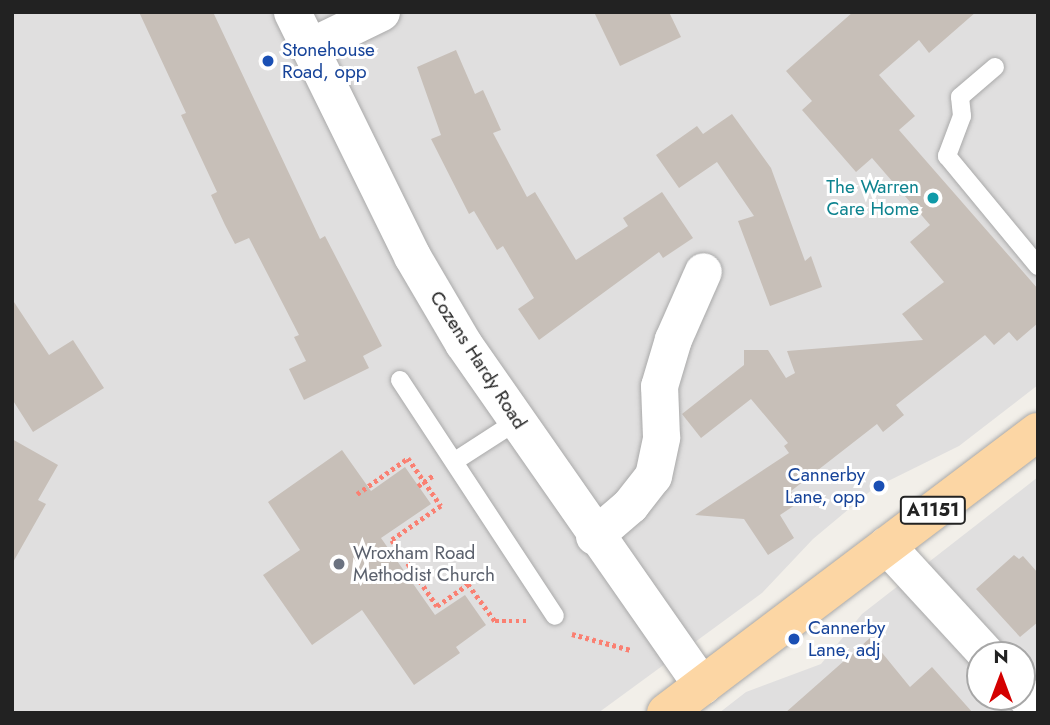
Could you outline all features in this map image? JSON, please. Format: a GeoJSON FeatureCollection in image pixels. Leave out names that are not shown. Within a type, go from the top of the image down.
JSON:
{"type":"FeatureCollection","features":[{"type":"Feature","properties":{"kind":"main road","name":"A1151"},"geometry":{"type":"LineString","coordinates":[[666,713],[1038,432]]}},
{"type":"Feature","properties":{"kind":"street","name":"Cozens Hardy Road"},"geometry":{"type":"LineString","coordinates":[[292,12],[412,256],[463,343],[594,536],[702,686]]}},
{"type":"Feature","properties":{"kind":"street"},"geometry":{"type":"LineString","coordinates":[[309,47],[381,12]]}},
{"type":"Feature","properties":{"kind":"street"},"geometry":{"type":"LineString","coordinates":[[594,536],[630,505],[653,476],[661,437],[660,387],[673,339],[703,271]]}},
{"type":"Feature","properties":{"kind":"street"},"geometry":{"type":"LineString","coordinates":[[886,545],[975,641]]}},
{"type":"Feature","properties":{"kind":"lane"},"geometry":{"type":"LineString","coordinates":[[995,66],[960,97],[961,116],[947,156],[1038,267]]}},
{"type":"Feature","properties":{"kind":"lane"},"geometry":{"type":"LineString","coordinates":[[400,380],[555,616]]}},
{"type":"Feature","properties":{"kind":"lane"},"geometry":{"type":"LineString","coordinates":[[455,461],[517,421]]}},
{"type":"Feature","properties":{"kind":"path"},"geometry":{"type":"LineString","coordinates":[[357,494],[408,458],[441,506],[392,540],[437,606],[468,584],[495,621],[530,622]]}},
{"type":"Feature","properties":{"kind":"path"},"geometry":{"type":"LineString","coordinates":[[391,553],[398,549]]}},
{"type":"Feature","properties":{"kind":"path"},"geometry":{"type":"LineString","coordinates":[[566,632],[642,653]]}},
{"type":"Feature","properties":{"kind":"shaded area"},"geometry":{"type":"Polygon","coordinates":[[[12,12],[1038,12],[1038,385],[959,446],[874,488],[813,539],[762,593],[598,713],[12,713],[12,12]]]}},
{"type":"Feature","properties":{"kind":"shaded area"},"geometry":{"type":"Polygon","coordinates":[[[1038,477],[1038,713],[719,713],[746,692],[821,664],[862,614],[1038,477]]]}},
{"type":"Feature","properties":{"kind":"building"},"geometry":{"type":"Polygon","coordinates":[[[139,12],[213,12],[320,239],[325,236],[382,346],[363,356],[369,368],[304,400],[289,369],[306,361],[294,337],[299,335],[249,238],[235,244],[225,225],[211,195],[217,192],[181,115],[186,113],[139,12]]]}},
{"type":"Feature","properties":{"kind":"building"},"geometry":{"type":"Polygon","coordinates":[[[594,12],[669,12],[681,37],[620,66],[594,12]]]}},
{"type":"Feature","properties":{"kind":"building"},"geometry":{"type":"Polygon","coordinates":[[[853,12],[976,12],[929,53],[919,40],[879,75],[915,116],[899,130],[1038,289],[1038,323],[1017,341],[1009,332],[994,345],[985,335],[896,405],[904,415],[883,432],[877,424],[791,491],[798,503],[780,515],[794,538],[768,555],[744,519],[695,515],[789,453],[784,446],[788,443],[751,399],[701,438],[682,414],[744,365],[744,350],[768,350],[786,378],[795,373],[787,351],[923,340],[902,314],[944,282],[910,242],[930,225],[872,158],[856,172],[802,110],[812,101],[786,71],[853,12]]]}},
{"type":"Feature","properties":{"kind":"building"},"geometry":{"type":"Polygon","coordinates":[[[456,50],[475,94],[483,90],[501,130],[493,133],[527,197],[535,192],[576,260],[628,226],[623,218],[662,192],[693,238],[663,258],[659,252],[539,340],[518,309],[534,298],[503,246],[497,250],[474,211],[469,214],[431,139],[441,135],[417,67],[456,50]]]}},
{"type":"Feature","properties":{"kind":"building"},"geometry":{"type":"Polygon","coordinates":[[[732,114],[771,168],[805,261],[811,256],[822,287],[770,306],[738,221],[754,216],[717,162],[679,188],[656,155],[697,126],[703,134],[732,114]]]}},
{"type":"Feature","properties":{"kind":"building"},"geometry":{"type":"Polygon","coordinates":[[[12,299],[49,355],[73,340],[104,388],[33,432],[12,399],[12,299]]]}},
{"type":"Feature","properties":{"kind":"building"},"geometry":{"type":"Polygon","coordinates":[[[12,439],[58,465],[38,500],[46,504],[12,564],[12,439]]]}},
{"type":"Feature","properties":{"kind":"building","name":"Wroxham Road Methodist Church"},"geometry":{"type":"Polygon","coordinates":[[[342,450],[371,491],[405,467],[431,504],[381,538],[435,615],[465,595],[486,625],[456,647],[460,653],[414,685],[362,610],[312,645],[263,575],[300,550],[268,502],[342,450]]]}},
{"type":"Feature","properties":{"kind":"building"},"geometry":{"type":"Polygon","coordinates":[[[1014,555],[1019,559],[1023,556],[1038,573],[1038,622],[1020,637],[976,589],[1014,555]]]}},
{"type":"Feature","properties":{"kind":"building"},"geometry":{"type":"Polygon","coordinates":[[[870,638],[910,687],[932,667],[966,705],[966,711],[973,713],[785,713],[870,638]]]}},
{"type":"Feature","properties":{"kind":"place","name":"Stonehouse Road, opp"},"geometry":{"type":"Point","coordinates":[268,61]}},
{"type":"Feature","properties":{"kind":"place","name":"The Warren Care Home"},"geometry":{"type":"Point","coordinates":[933,198]}},
{"type":"Feature","properties":{"kind":"place","name":"Cannerby Lane, opp"},"geometry":{"type":"Point","coordinates":[879,486]}},
{"type":"Feature","properties":{"kind":"place","name":"Wroxham Road Methodist Church"},"geometry":{"type":"Point","coordinates":[339,564]}},
{"type":"Feature","properties":{"kind":"place","name":"Cannerby Lane, adj"},"geometry":{"type":"Point","coordinates":[794,639]}}]}
